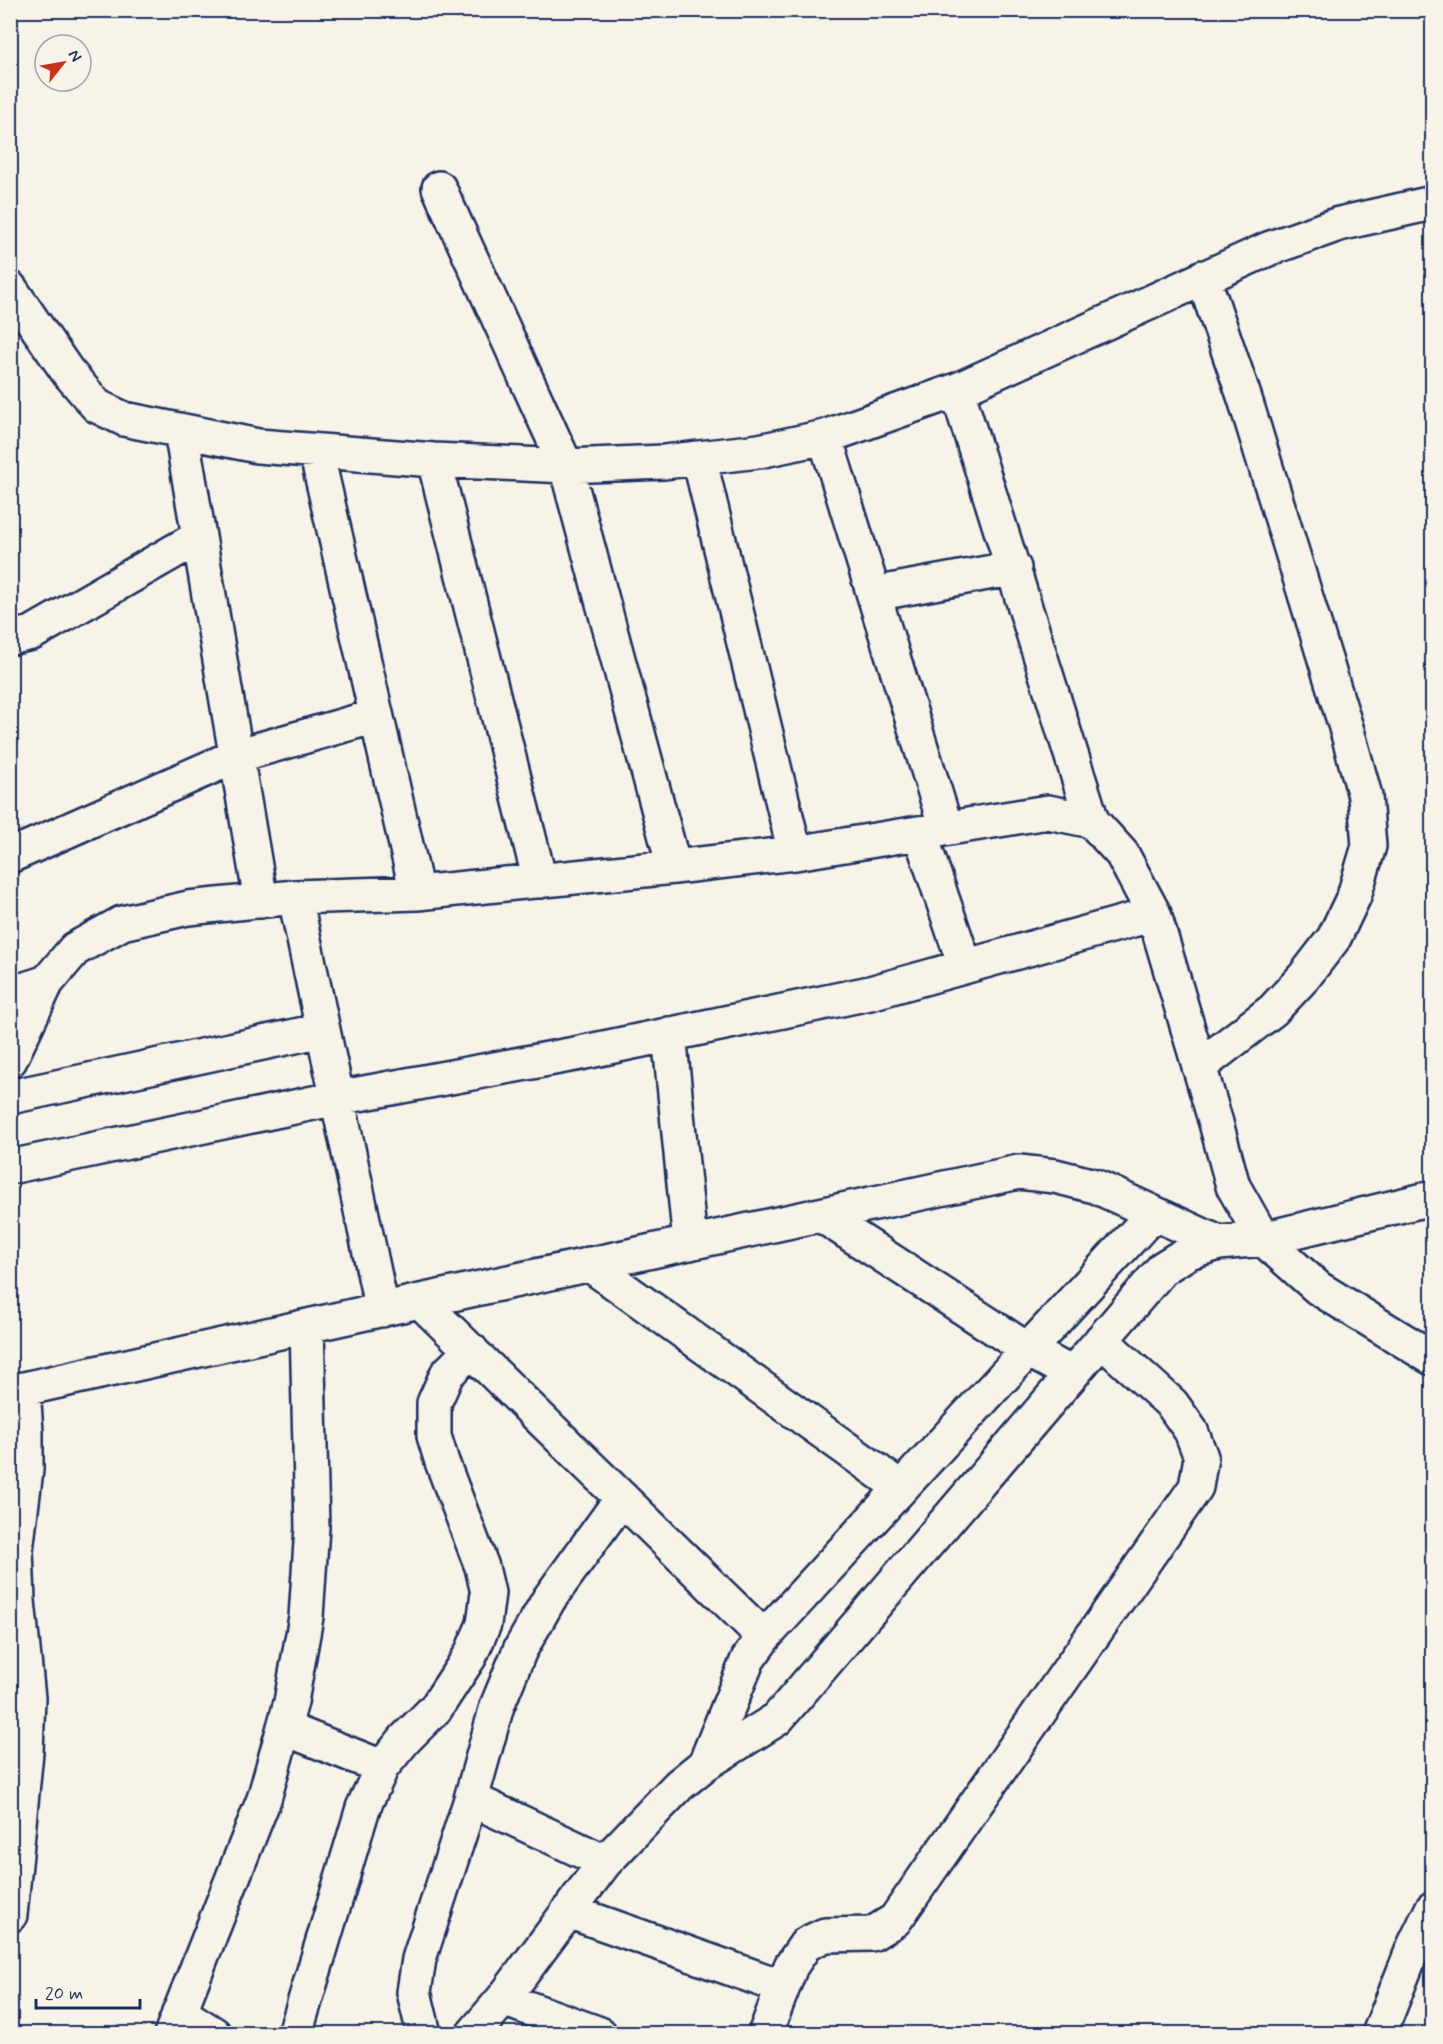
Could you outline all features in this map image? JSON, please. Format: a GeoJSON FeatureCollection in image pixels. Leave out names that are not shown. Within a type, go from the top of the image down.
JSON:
{"type":"FeatureCollection","features":[{"type":"Feature","properties":{"kind":"street"},"geometry":{"type":"LineString","coordinates":[[439,188],[566,466],[674,867]]}},
{"type":"Feature","properties":{"kind":"street"},"geometry":{"type":"LineString","coordinates":[[16,309],[98,406],[124,419],[258,447],[434,460],[566,466],[664,462],[759,451],[825,437],[957,390],[1268,249],[1339,224],[1432,203]]}},
{"type":"Feature","properties":{"kind":"street"},"geometry":{"type":"LineString","coordinates":[[1200,1067],[1272,1010],[1304,977],[1334,938],[1354,896],[1370,846],[1365,796],[1347,734],[1245,399],[1203,277]]}},
{"type":"Feature","properties":{"kind":"street"},"geometry":{"type":"LineString","coordinates":[[957,390],[1092,821],[1122,854],[1154,914],[1233,1186],[1263,1239],[1318,1288],[1432,1358]]}},
{"type":"Feature","properties":{"kind":"street"},"geometry":{"type":"LineString","coordinates":[[181,431],[261,901]]}},
{"type":"Feature","properties":{"kind":"street"},"geometry":{"type":"LineString","coordinates":[[825,437],[874,594],[965,966]]}},
{"type":"Feature","properties":{"kind":"street"},"geometry":{"type":"LineString","coordinates":[[316,451],[417,893]]}},
{"type":"Feature","properties":{"kind":"street"},"geometry":{"type":"LineString","coordinates":[[699,458],[795,854]]}},
{"type":"Feature","properties":{"kind":"street"},"geometry":{"type":"LineString","coordinates":[[434,460],[540,881]]}},
{"type":"Feature","properties":{"kind":"street"},"geometry":{"type":"LineString","coordinates":[[10,638],[32,633],[199,537]]}},
{"type":"Feature","properties":{"kind":"street"},"geometry":{"type":"LineString","coordinates":[[874,594],[1014,568]]}},
{"type":"Feature","properties":{"kind":"street"},"geometry":{"type":"LineString","coordinates":[[10,856],[236,756],[376,716]]}},
{"type":"Feature","properties":{"kind":"street"},"geometry":{"type":"LineString","coordinates":[[10,1060],[22,986],[75,949],[122,923],[188,908],[295,897],[417,893],[795,854],[1048,812],[1092,821]]}},
{"type":"Feature","properties":{"kind":"street"},"geometry":{"type":"LineString","coordinates":[[295,897],[382,1310]]}},
{"type":"Feature","properties":{"kind":"street"},"geometry":{"type":"LineString","coordinates":[[10,1167],[337,1098],[870,993],[1154,914]]}},
{"type":"Feature","properties":{"kind":"street"},"geometry":{"type":"LineString","coordinates":[[10,1097],[323,1030]]}},
{"type":"Feature","properties":{"kind":"street"},"geometry":{"type":"LineString","coordinates":[[669,1034],[690,1243]]}},
{"type":"Feature","properties":{"kind":"street"},"geometry":{"type":"LineString","coordinates":[[10,1915],[26,1752],[28,1698],[18,1601],[16,1550],[26,1470],[26,1432],[17,1391],[420,1301],[1019,1172],[1056,1176],[1095,1186],[1220,1243]]}},
{"type":"Feature","properties":{"kind":"street"},"geometry":{"type":"LineString","coordinates":[[473,2034],[503,1999],[605,1862],[680,1785],[705,1764],[777,1719],[1163,1268],[1189,1252],[1220,1243],[1263,1239],[1432,1198]]}},
{"type":"Feature","properties":{"kind":"street"},"geometry":{"type":"LineString","coordinates":[[705,1764],[748,1659],[764,1637],[1154,1213]]}},
{"type":"Feature","properties":{"kind":"street"},"geometry":{"type":"LineString","coordinates":[[821,1215],[1028,1350],[1072,1374]]}},
{"type":"Feature","properties":{"kind":"street"},"geometry":{"type":"LineString","coordinates":[[590,1264],[901,1488]]}},
{"type":"Feature","properties":{"kind":"street"},"geometry":{"type":"LineString","coordinates":[[420,1301],[764,1637]]}},
{"type":"Feature","properties":{"kind":"street"},"geometry":{"type":"LineString","coordinates":[[214,2034],[175,2023],[264,1798],[291,1701],[306,1617],[312,1527],[307,1326]]}},
{"type":"Feature","properties":{"kind":"street"},"geometry":{"type":"LineString","coordinates":[[765,2034],[791,1966],[806,1944],[825,1935],[872,1934],[895,1920],[1196,1487],[1201,1457],[1191,1431],[1172,1404],[1101,1340]]}},
{"type":"Feature","properties":{"kind":"street"},"geometry":{"type":"LineString","coordinates":[[295,2034],[363,1808],[382,1767],[405,1739],[436,1708],[470,1656],[483,1624],[488,1593],[482,1567],[434,1436],[435,1403],[438,1393],[447,1374],[471,1350]]}},
{"type":"Feature","properties":{"kind":"street"},"geometry":{"type":"LineString","coordinates":[[424,2034],[414,1992],[419,1959],[471,1798],[497,1706],[520,1650],[549,1599],[622,1498]]}},
{"type":"Feature","properties":{"kind":"street"},"geometry":{"type":"LineString","coordinates":[[284,1728],[382,1767]]}},
{"type":"Feature","properties":{"kind":"street"},"geometry":{"type":"LineString","coordinates":[[471,1798],[605,1862]]}},
{"type":"Feature","properties":{"kind":"street"},"geometry":{"type":"LineString","coordinates":[[1380,2034],[1414,1946],[1432,1910]]}},
{"type":"Feature","properties":{"kind":"street"},"geometry":{"type":"LineString","coordinates":[[568,1911],[783,1987]]}},
{"type":"Feature","properties":{"kind":"street"},"geometry":{"type":"LineString","coordinates":[[503,1999],[600,2034]]}}]}
